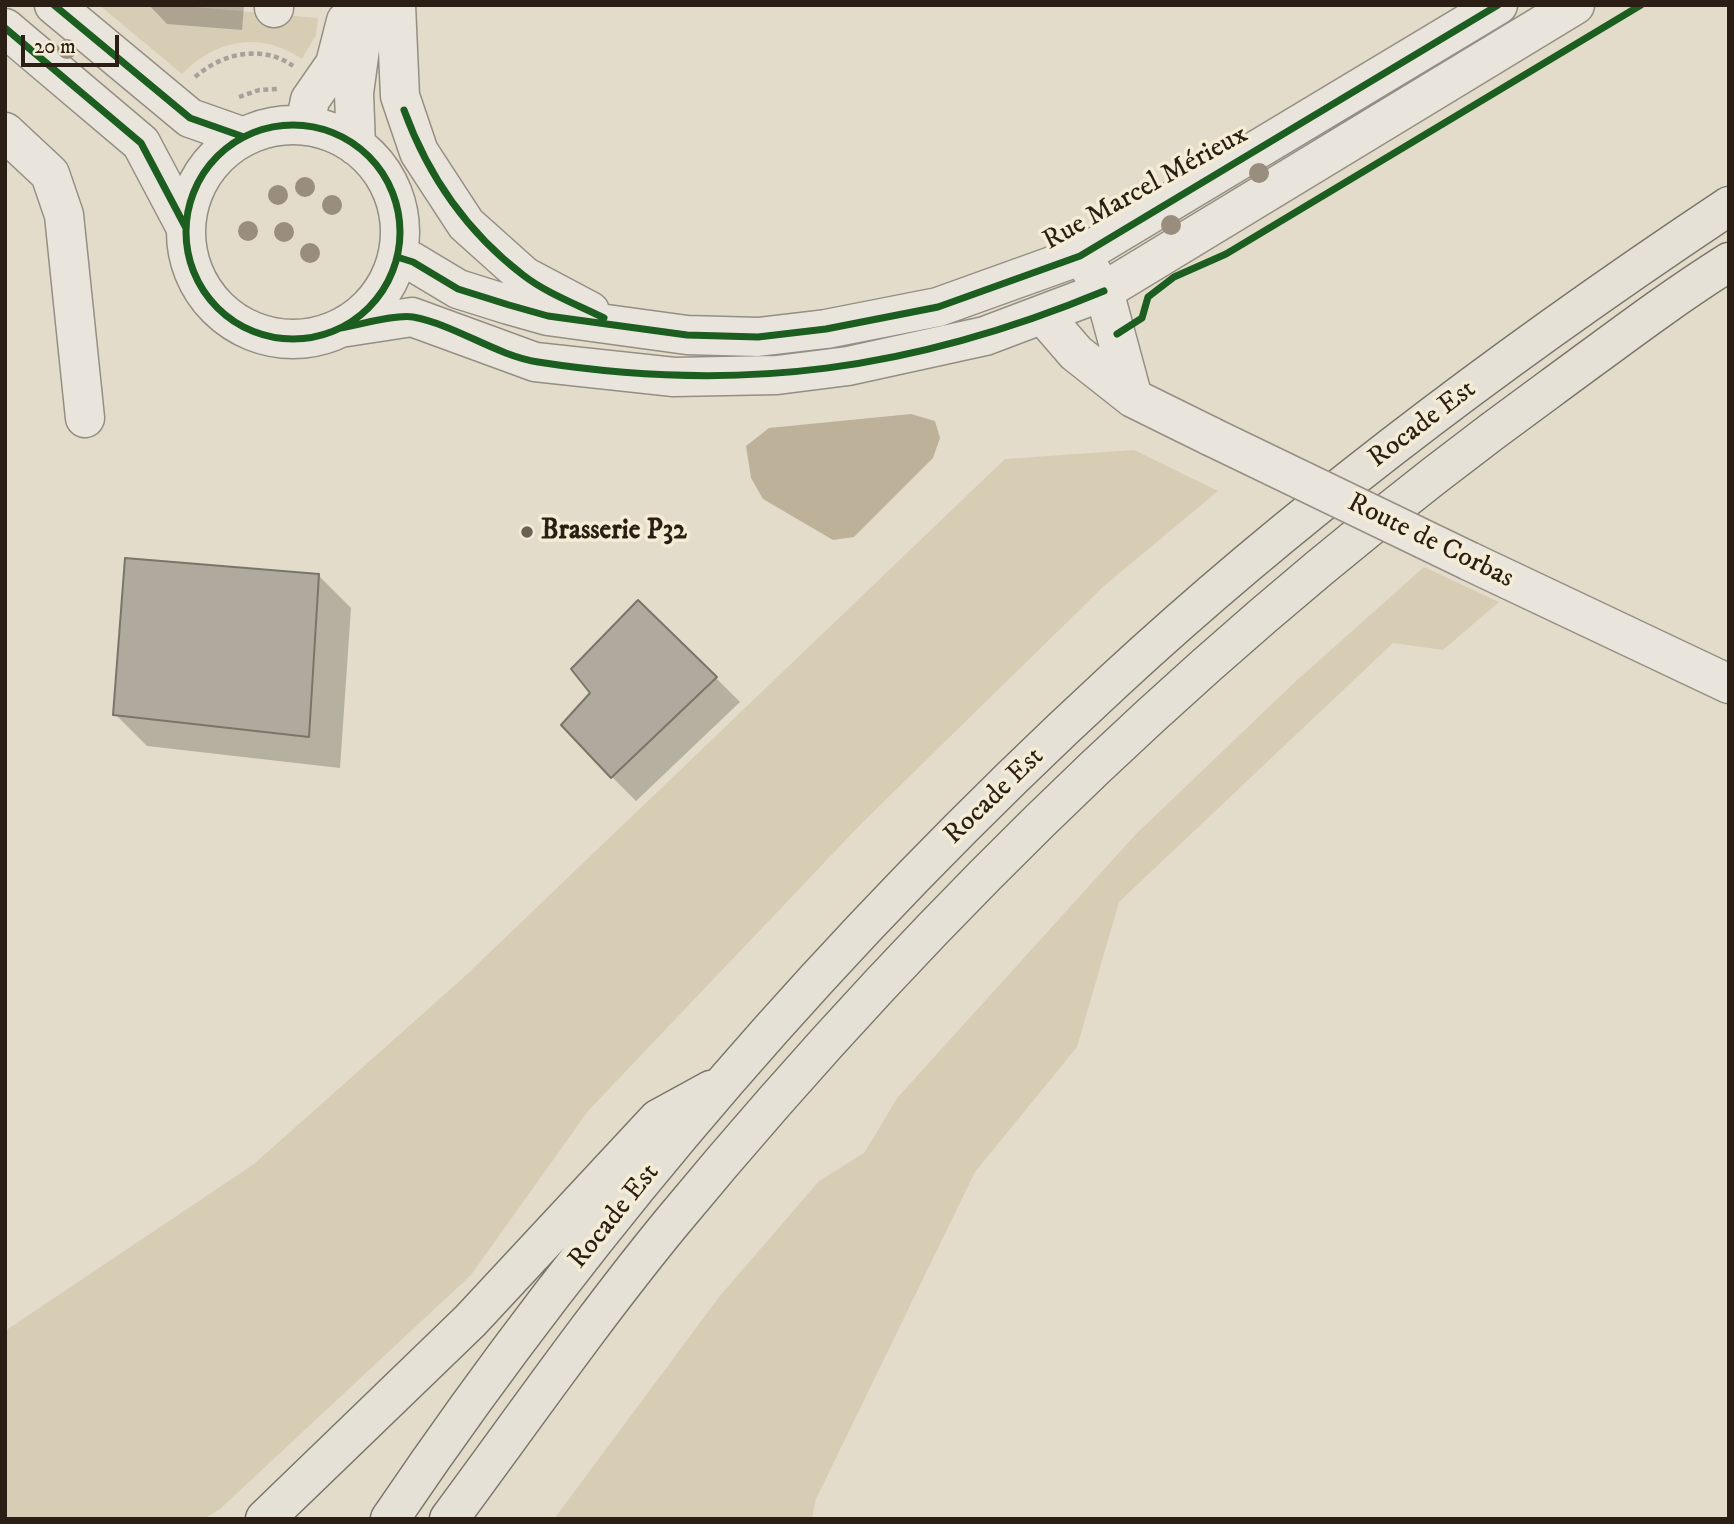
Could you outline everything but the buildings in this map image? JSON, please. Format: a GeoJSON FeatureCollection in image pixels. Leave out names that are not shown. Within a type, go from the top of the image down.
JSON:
{"type":"FeatureCollection","features":[{"type":"Feature","properties":{"kind":"highway","name":"Rocade Est"},"geometry":{"type":"LineString","coordinates":[[390,1519],[527,1326],[629,1198],[832,962],[928,863],[1125,672],[1297,523],[1444,408],[1729,206]]}},
{"type":"Feature","properties":{"kind":"highway","name":"Rocade Est"},"geometry":{"type":"LineString","coordinates":[[449,1519],[671,1224],[794,1080],[994,867],[1155,711],[1348,544],[1489,433],[1729,262]]}},
{"type":"Feature","properties":{"kind":"highway"},"geometry":{"type":"LineString","coordinates":[[265,1519],[470,1321],[658,1119],[733,1078]]}},
{"type":"Feature","properties":{"kind":"street"},"geometry":{"type":"LineString","coordinates":[[54,5],[170,103],[212,128],[244,137]]}},
{"type":"Feature","properties":{"kind":"street"},"geometry":{"type":"LineString","coordinates":[[305,125],[312,80],[335,64],[348,5]]}},
{"type":"Feature","properties":{"kind":"street"},"geometry":{"type":"LineString","coordinates":[[356,146],[354,93],[366,5]]}},
{"type":"Feature","properties":{"kind":"street","name":"Rue Marcel Mérieux"},"geometry":{"type":"LineString","coordinates":[[396,5],[397,74],[404,110],[419,152],[466,224],[524,276],[617,325]]}},
{"type":"Feature","properties":{"kind":"street","name":"Rue Marcel Mérieux"},"geometry":{"type":"LineString","coordinates":[[397,257],[413,262],[458,289],[548,316],[687,335],[758,337],[826,329],[938,307],[1080,256],[1498,5]]}},
{"type":"Feature","properties":{"kind":"street"},"geometry":{"type":"LineString","coordinates":[[340,328],[412,317],[535,362],[674,377],[777,375],[848,366],[985,336],[1044,316],[1104,291],[1575,5]]}},
{"type":"Feature","properties":{"kind":"street"},"geometry":{"type":"LineString","coordinates":[[5,28],[141,143],[186,228]]}},
{"type":"Feature","properties":{"kind":"street"},"geometry":{"type":"LineString","coordinates":[[305,125],[340,136],[356,146],[381,171],[397,203],[400,239],[397,257],[377,298],[354,320],[323,335],[285,338],[267,335],[232,320],[205,293],[190,260],[186,228],[191,200],[202,175],[221,153],[244,137],[274,127],[305,125]]}},
{"type":"Feature","properties":{"kind":"street"},"geometry":{"type":"LineString","coordinates":[[5,132],[51,174],[64,215],[85,418]]}},
{"type":"Feature","properties":{"kind":"street"},"geometry":{"type":"LineString","coordinates":[[1080,256],[1104,291],[1133,397]]}},
{"type":"Feature","properties":{"kind":"street","name":"Route de Corbas"},"geometry":{"type":"LineString","coordinates":[[1044,316],[1076,353],[1133,397],[1729,684]]}},
{"type":"Feature","properties":{"kind":"path"},"geometry":{"type":"LineString","coordinates":[[170,103],[201,71],[217,60],[234,56],[267,54],[285,60],[312,80]]}},
{"type":"Feature","properties":{"kind":"path"},"geometry":{"type":"LineString","coordinates":[[232,100],[247,93],[312,80]]}},
{"type":"Feature","properties":{"kind":"shaded area"},"geometry":{"type":"Polygon","coordinates":[[[99,5],[172,5],[318,18],[316,35],[302,59],[270,45],[239,43],[210,53],[182,74],[99,5]]]}},
{"type":"Feature","properties":{"kind":"shaded area"},"geometry":{"type":"Polygon","coordinates":[[[911,414],[935,421],[940,438],[933,458],[854,537],[833,540],[763,499],[751,478],[746,446],[769,428],[911,414]]]}},
{"type":"Feature","properties":{"kind":"shaded area"},"geometry":{"type":"Polygon","coordinates":[[[1134,450],[1218,491],[1104,586],[861,824],[588,1111],[471,1275],[220,1509],[204,1519],[5,1519],[5,1331],[254,1164],[463,978],[1005,459],[1134,450]]]}},
{"type":"Feature","properties":{"kind":"shaded area"},"geometry":{"type":"Polygon","coordinates":[[[1424,567],[1499,602],[1443,650],[1393,643],[1119,902],[1077,1047],[975,1172],[816,1499],[812,1519],[554,1519],[719,1297],[819,1181],[864,1153],[898,1097],[1136,834],[1296,681],[1424,567]]]}},
{"type":"Feature","properties":{"kind":"cycle path"},"geometry":{"type":"LineString","coordinates":[[54,5],[190,118],[244,137]]}},
{"type":"Feature","properties":{"kind":"cycle path"},"geometry":{"type":"LineString","coordinates":[[397,257],[413,262],[458,289],[548,316],[687,335],[758,337],[826,329],[938,307],[1080,256],[1498,5]]}},
{"type":"Feature","properties":{"kind":"cycle path"},"geometry":{"type":"LineString","coordinates":[[1117,334],[1142,318],[1148,297],[1174,277],[1226,254],[1641,5]]}},
{"type":"Feature","properties":{"kind":"cycle path"},"geometry":{"type":"LineString","coordinates":[[5,28],[141,143],[186,228]]}},
{"type":"Feature","properties":{"kind":"cycle path"},"geometry":{"type":"LineString","coordinates":[[404,110],[437,180],[484,240],[532,281],[604,318]]}},
{"type":"Feature","properties":{"kind":"cycle path"},"geometry":{"type":"LineString","coordinates":[[293,125],[334,133],[369,156],[392,191],[400,232],[392,273],[369,308],[334,331],[293,339],[252,331],[217,308],[194,273],[186,232],[194,191],[217,156],[252,133],[293,125]]}},
{"type":"Feature","properties":{"kind":"cycle path"},"geometry":{"type":"LineString","coordinates":[[340,328],[406,316],[445,326],[506,353],[538,362],[686,376],[757,374],[826,368],[895,357],[964,340],[1104,291]]}},
{"type":"Feature","properties":{"kind":"place","name":"Brasserie P32"},"geometry":{"type":"Point","coordinates":[527,532]}}]}
